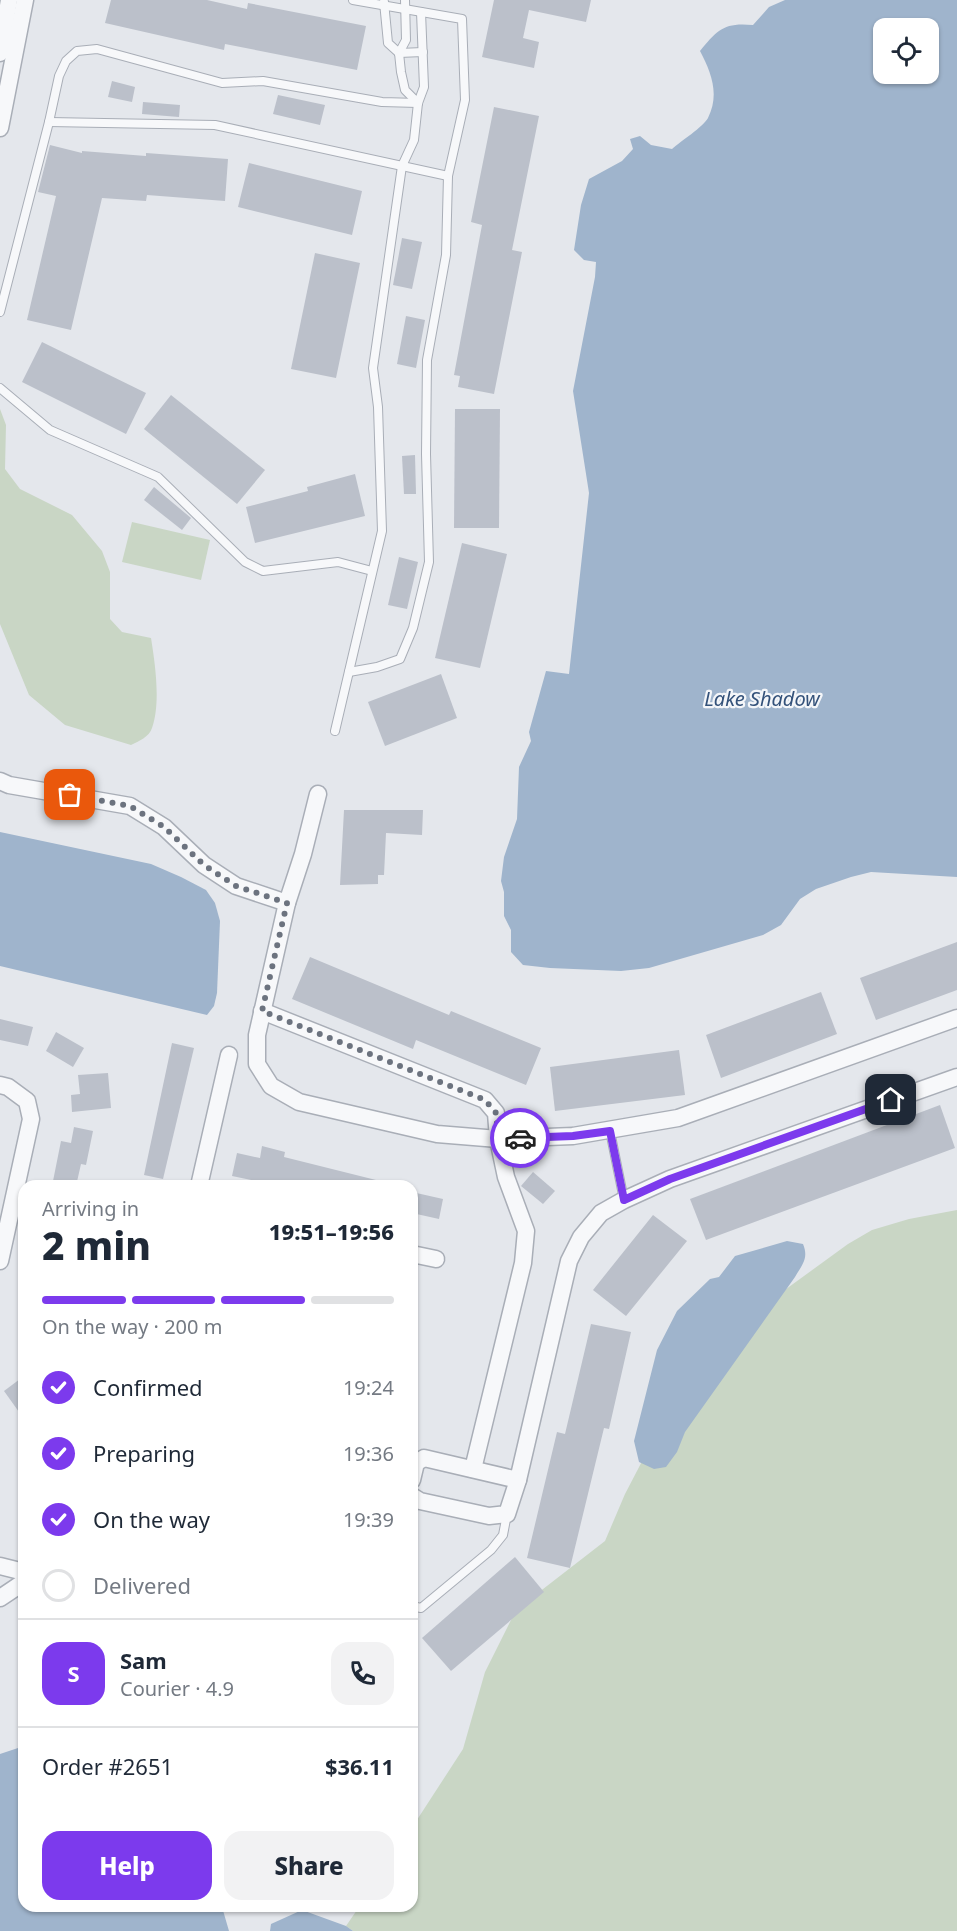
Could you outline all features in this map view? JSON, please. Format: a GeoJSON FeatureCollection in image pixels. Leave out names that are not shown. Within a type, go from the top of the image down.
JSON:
{"type":"FeatureCollection","features":[{"type":"Feature","properties":{"kind":"street"},"geometry":{"type":"LineString","coordinates":[[0,54],[9,0]]}},
{"type":"Feature","properties":{"kind":"street"},"geometry":{"type":"LineString","coordinates":[[0,128],[25,0]]}},
{"type":"Feature","properties":{"kind":"street"},"geometry":{"type":"LineString","coordinates":[[0,781],[9,785],[130,806],[164,827],[204,865],[236,886],[287,903]]}},
{"type":"Feature","properties":{"kind":"street"},"geometry":{"type":"LineString","coordinates":[[318,794],[303,854],[287,903],[257,1035],[257,1064],[271,1086],[299,1102],[437,1134],[498,1138],[573,1136],[678,1118],[957,1018]]}},
{"type":"Feature","properties":{"kind":"street"},"geometry":{"type":"LineString","coordinates":[[262,1011],[485,1100],[496,1113],[498,1138],[506,1177],[526,1231],[523,1263],[473,1468]]}},
{"type":"Feature","properties":{"kind":"street"},"geometry":{"type":"LineString","coordinates":[[200,1180],[229,1055]]}},
{"type":"Feature","properties":{"kind":"street"},"geometry":{"type":"LineString","coordinates":[[418,1500],[489,1516],[507,1514],[518,1480],[569,1261],[581,1236],[601,1213],[670,1179],[957,1077]]}},
{"type":"Feature","properties":{"kind":"street"},"geometry":{"type":"LineString","coordinates":[[0,1085],[8,1087],[27,1101],[31,1119],[0,1261]]}},
{"type":"Feature","properties":{"kind":"street"},"geometry":{"type":"LineString","coordinates":[[418,1255],[436,1259]]}},
{"type":"Feature","properties":{"kind":"street"},"geometry":{"type":"LineString","coordinates":[[418,1457],[518,1480]]}},
{"type":"Feature","properties":{"kind":"street"},"geometry":{"type":"LineString","coordinates":[[0,1566],[18,1570]]}},
{"type":"Feature","properties":{"kind":"street"},"geometry":{"type":"LineString","coordinates":[[0,1598],[18,1586]]}},
{"type":"Feature","properties":{"kind":"lane"},"geometry":{"type":"LineString","coordinates":[[349,672],[377,667],[400,659],[412,628],[429,562],[426,454],[428,360],[446,255],[448,176],[465,100],[462,19],[421,12],[405,5],[353,0]]}},
{"type":"Feature","properties":{"kind":"lane"},"geometry":{"type":"LineString","coordinates":[[384,3],[388,43],[399,54],[405,90],[418,103]]}},
{"type":"Feature","properties":{"kind":"lane"},"geometry":{"type":"LineString","coordinates":[[399,54],[406,40],[405,5]]}},
{"type":"Feature","properties":{"kind":"lane"},"geometry":{"type":"LineString","coordinates":[[335,731],[382,531],[378,407],[373,369],[402,166],[414,140],[418,103],[424,87],[421,12]]}},
{"type":"Feature","properties":{"kind":"lane"},"geometry":{"type":"LineString","coordinates":[[0,312],[50,122],[59,76],[66,61],[77,51],[97,49],[222,83],[263,81],[382,102],[418,103]]}},
{"type":"Feature","properties":{"kind":"lane"},"geometry":{"type":"LineString","coordinates":[[399,54],[423,52]]}},
{"type":"Feature","properties":{"kind":"lane"},"geometry":{"type":"LineString","coordinates":[[50,122],[215,125],[448,176]]}},
{"type":"Feature","properties":{"kind":"lane"},"geometry":{"type":"LineString","coordinates":[[0,388],[50,430],[158,477],[245,561],[263,571],[338,562],[372,571]]}},
{"type":"Feature","properties":{"kind":"lane"},"geometry":{"type":"LineString","coordinates":[[610,1131],[624,1200]]}},
{"type":"Feature","properties":{"kind":"lane"},"geometry":{"type":"LineString","coordinates":[[418,1607],[421,1608],[490,1550],[503,1535],[507,1514]]}},
{"type":"Feature","properties":{"kind":"green space"},"geometry":{"type":"Polygon","coordinates":[[[0,409],[6,425],[5,469],[20,489],[72,515],[102,551],[110,572],[110,619],[122,632],[151,638],[156,683],[155,718],[149,734],[131,745],[65,725],[29,695],[0,624],[0,409]]]}},
{"type":"Feature","properties":{"kind":"green space"},"geometry":{"type":"Polygon","coordinates":[[[132,522],[210,540],[201,580],[122,562],[132,522]]]}},
{"type":"Feature","properties":{"kind":"green space"},"geometry":{"type":"Polygon","coordinates":[[[957,1210],[957,1931],[353,1931],[346,1926],[356,1912],[418,1912],[418,1818],[463,1749],[485,1672],[516,1610],[605,1541],[625,1494],[650,1446],[782,1292],[848,1244],[872,1230],[909,1219],[957,1210]]]}},
{"type":"Feature","properties":{"kind":"water","name":"Lake Shadow"},"geometry":{"type":"Polygon","coordinates":[[[785,0],[957,0],[957,877],[871,872],[851,877],[816,889],[800,899],[781,925],[763,935],[649,968],[621,971],[523,965],[511,952],[511,930],[504,916],[504,892],[501,881],[504,857],[517,819],[519,767],[531,741],[529,732],[546,671],[569,674],[589,493],[573,391],[596,262],[584,260],[574,250],[581,205],[589,179],[622,161],[633,149],[630,139],[640,136],[651,145],[672,149],[705,122],[712,109],[714,92],[711,75],[700,51],[711,38],[728,26],[753,25],[769,7],[785,0]]]}},
{"type":"Feature","properties":{"kind":"water"},"geometry":{"type":"Polygon","coordinates":[[[0,832],[151,864],[206,890],[215,903],[220,921],[217,993],[214,1006],[207,1015],[0,966],[0,832]]]}},
{"type":"Feature","properties":{"kind":"water"},"geometry":{"type":"Polygon","coordinates":[[[787,1241],[803,1244],[805,1249],[804,1261],[795,1277],[685,1432],[677,1452],[666,1467],[654,1469],[639,1462],[634,1441],[657,1350],[677,1311],[710,1279],[719,1277],[735,1256],[787,1241]]]}},
{"type":"Feature","properties":{"kind":"water"},"geometry":{"type":"Polygon","coordinates":[[[18,1748],[18,1912],[223,1912],[229,1931],[0,1931],[0,1754],[18,1748]]]}},
{"type":"Feature","properties":{"kind":"water"},"geometry":{"type":"Polygon","coordinates":[[[298,1912],[308,1912],[346,1926],[353,1931],[270,1931],[271,1924],[298,1912]]]}},
{"type":"Feature","properties":{"kind":"building"},"geometry":{"type":"Polygon","coordinates":[[[111,0],[207,0],[247,9],[248,3],[366,26],[357,70],[225,44],[224,50],[105,23],[111,0]]]}},
{"type":"Feature","properties":{"kind":"building"},"geometry":{"type":"Polygon","coordinates":[[[494,0],[591,0],[586,22],[529,10],[523,38],[539,42],[534,68],[482,57],[494,0]]]}},
{"type":"Feature","properties":{"kind":"building"},"geometry":{"type":"Polygon","coordinates":[[[112,81],[135,87],[132,102],[108,97],[112,81]]]}},
{"type":"Feature","properties":{"kind":"building"},"geometry":{"type":"Polygon","coordinates":[[[278,95],[325,105],[320,125],[273,114],[278,95]]]}},
{"type":"Feature","properties":{"kind":"building"},"geometry":{"type":"Polygon","coordinates":[[[143,102],[180,105],[179,117],[142,114],[143,102]]]}},
{"type":"Feature","properties":{"kind":"building"},"geometry":{"type":"Polygon","coordinates":[[[494,107],[539,116],[512,250],[522,252],[494,394],[458,387],[460,376],[454,375],[482,225],[471,222],[494,107]]]}},
{"type":"Feature","properties":{"kind":"building"},"geometry":{"type":"Polygon","coordinates":[[[50,145],[82,153],[82,151],[146,156],[146,153],[228,159],[225,201],[147,195],[146,201],[102,198],[71,330],[27,320],[56,196],[38,192],[50,145]]]}},
{"type":"Feature","properties":{"kind":"building"},"geometry":{"type":"Polygon","coordinates":[[[249,163],[362,191],[352,235],[238,207],[249,163]]]}},
{"type":"Feature","properties":{"kind":"building"},"geometry":{"type":"Polygon","coordinates":[[[402,238],[422,242],[412,289],[393,285],[402,238]]]}},
{"type":"Feature","properties":{"kind":"building"},"geometry":{"type":"Polygon","coordinates":[[[315,253],[360,263],[336,378],[291,369],[315,253]]]}},
{"type":"Feature","properties":{"kind":"building"},"geometry":{"type":"Polygon","coordinates":[[[406,316],[425,320],[416,368],[397,364],[406,316]]]}},
{"type":"Feature","properties":{"kind":"building"},"geometry":{"type":"Polygon","coordinates":[[[42,342],[146,393],[126,434],[22,382],[42,342]]]}},
{"type":"Feature","properties":{"kind":"building"},"geometry":{"type":"Polygon","coordinates":[[[171,395],[265,470],[237,504],[144,429],[171,395]]]}},
{"type":"Feature","properties":{"kind":"building"},"geometry":{"type":"Polygon","coordinates":[[[455,409],[500,409],[499,528],[454,528],[455,409]]]}},
{"type":"Feature","properties":{"kind":"building"},"geometry":{"type":"Polygon","coordinates":[[[415,455],[416,494],[404,494],[402,456],[415,455]]]}},
{"type":"Feature","properties":{"kind":"building"},"geometry":{"type":"Polygon","coordinates":[[[355,474],[365,516],[255,543],[246,507],[308,491],[307,487],[355,474]]]}},
{"type":"Feature","properties":{"kind":"building"},"geometry":{"type":"Polygon","coordinates":[[[154,487],[191,518],[182,530],[144,500],[154,487]]]}},
{"type":"Feature","properties":{"kind":"building"},"geometry":{"type":"Polygon","coordinates":[[[462,543],[507,554],[480,668],[435,658],[462,543]]]}},
{"type":"Feature","properties":{"kind":"building"},"geometry":{"type":"Polygon","coordinates":[[[399,557],[418,562],[407,609],[388,605],[399,557]]]}},
{"type":"Feature","properties":{"kind":"building"},"geometry":{"type":"Polygon","coordinates":[[[441,674],[457,718],[385,746],[368,702],[441,674]]]}},
{"type":"Feature","properties":{"kind":"building"},"geometry":{"type":"Polygon","coordinates":[[[344,810],[423,810],[422,835],[386,833],[384,875],[378,875],[378,884],[340,885],[344,810]]]}},
{"type":"Feature","properties":{"kind":"building"},"geometry":{"type":"Polygon","coordinates":[[[957,942],[957,990],[876,1020],[860,978],[957,942]]]}},
{"type":"Feature","properties":{"kind":"building"},"geometry":{"type":"Polygon","coordinates":[[[310,957],[449,1015],[451,1011],[541,1048],[526,1085],[416,1040],[413,1049],[292,999],[310,957]]]}},
{"type":"Feature","properties":{"kind":"building"},"geometry":{"type":"Polygon","coordinates":[[[821,992],[837,1034],[721,1078],[706,1035],[821,992]]]}},
{"type":"Feature","properties":{"kind":"building"},"geometry":{"type":"Polygon","coordinates":[[[0,1019],[33,1027],[28,1046],[0,1040],[0,1019]]]}},
{"type":"Feature","properties":{"kind":"building"},"geometry":{"type":"Polygon","coordinates":[[[56,1032],[84,1048],[73,1067],[46,1051],[56,1032]]]}},
{"type":"Feature","properties":{"kind":"building"},"geometry":{"type":"Polygon","coordinates":[[[172,1043],[194,1048],[163,1179],[144,1175],[172,1043]]]}},
{"type":"Feature","properties":{"kind":"building"},"geometry":{"type":"Polygon","coordinates":[[[679,1050],[685,1095],[555,1111],[550,1067],[679,1050]]]}},
{"type":"Feature","properties":{"kind":"building"},"geometry":{"type":"Polygon","coordinates":[[[108,1073],[111,1108],[72,1112],[71,1095],[80,1094],[78,1075],[108,1073]]]}},
{"type":"Feature","properties":{"kind":"building"},"geometry":{"type":"Polygon","coordinates":[[[940,1105],[955,1148],[706,1240],[690,1199],[940,1105]]]}},
{"type":"Feature","properties":{"kind":"building"},"geometry":{"type":"Polygon","coordinates":[[[74,1127],[93,1131],[86,1165],[81,1164],[77,1180],[53,1180],[61,1141],[71,1143],[74,1127]]]}},
{"type":"Feature","properties":{"kind":"building"},"geometry":{"type":"Polygon","coordinates":[[[262,1146],[285,1152],[284,1157],[376,1180],[251,1180],[232,1176],[237,1153],[260,1158],[262,1146]]]}},
{"type":"Feature","properties":{"kind":"building"},"geometry":{"type":"Polygon","coordinates":[[[533,1172],[555,1191],[543,1204],[521,1186],[533,1172]]]}},
{"type":"Feature","properties":{"kind":"building"},"geometry":{"type":"Polygon","coordinates":[[[418,1193],[443,1199],[439,1219],[418,1214],[418,1193]]]}},
{"type":"Feature","properties":{"kind":"building"},"geometry":{"type":"Polygon","coordinates":[[[653,1215],[687,1241],[626,1316],[593,1290],[653,1215]]]}},
{"type":"Feature","properties":{"kind":"building"},"geometry":{"type":"Polygon","coordinates":[[[591,1324],[631,1332],[609,1429],[604,1428],[570,1568],[527,1558],[557,1432],[565,1434],[591,1324]]]}},
{"type":"Feature","properties":{"kind":"building"},"geometry":{"type":"Polygon","coordinates":[[[18,1380],[18,1411],[4,1391],[18,1380]]]}},
{"type":"Feature","properties":{"kind":"building"},"geometry":{"type":"Polygon","coordinates":[[[515,1557],[544,1592],[451,1671],[422,1638],[515,1557]]]}},
{"type":"Feature","properties":{"kind":"way so far"},"geometry":{"type":"LineString","coordinates":[[70,795],[130,806],[164,827],[204,865],[236,886],[287,903],[262,1011],[485,1100],[496,1113],[498,1138],[520,1138]]}},
{"type":"Feature","properties":{"kind":"route"},"geometry":{"type":"LineString","coordinates":[[520,1138],[573,1136],[610,1131],[624,1200],[670,1179],[891,1100]]}}]}
